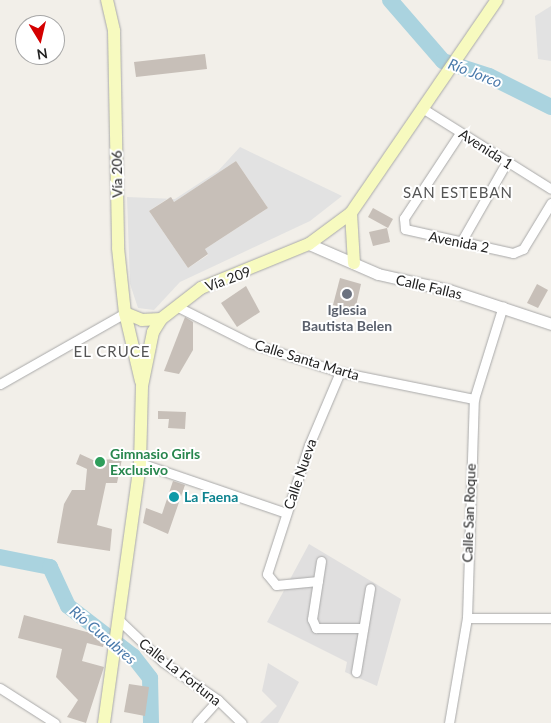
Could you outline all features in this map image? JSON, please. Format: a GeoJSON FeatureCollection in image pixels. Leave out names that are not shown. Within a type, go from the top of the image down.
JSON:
{"type":"FeatureCollection","features":[{"type":"Feature","properties":{"kind":"main road","name":"Vía 206"},"geometry":{"type":"LineString","coordinates":[[107,0],[114,31],[118,248],[126,313],[142,386]]}},
{"type":"Feature","properties":{"kind":"main road","name":"Vía 209"},"geometry":{"type":"LineString","coordinates":[[104,723],[140,462],[142,386],[153,332],[161,319],[201,288],[309,244],[351,213],[440,78],[497,0]]}},
{"type":"Feature","properties":{"kind":"main road"},"geometry":{"type":"LineString","coordinates":[[351,213],[354,264]]}},
{"type":"Feature","properties":{"kind":"main road"},"geometry":{"type":"LineString","coordinates":[[126,313],[142,320],[161,319]]}},
{"type":"Feature","properties":{"kind":"main road"},"geometry":{"type":"LineString","coordinates":[[126,313],[136,327],[153,332]]}},
{"type":"Feature","properties":{"kind":"street","name":"Avenida 1"},"geometry":{"type":"LineString","coordinates":[[422,108],[506,163],[551,189]]}},
{"type":"Feature","properties":{"kind":"street","name":"Avenida 2"},"geometry":{"type":"LineString","coordinates":[[460,133],[403,224],[410,232],[519,252],[551,203]]}},
{"type":"Feature","properties":{"kind":"street"},"geometry":{"type":"LineString","coordinates":[[461,242],[506,163]]}},
{"type":"Feature","properties":{"kind":"street","name":"Calle Fallas"},"geometry":{"type":"LineString","coordinates":[[309,244],[354,264],[503,306],[551,324]]}},
{"type":"Feature","properties":{"kind":"street","name":"Calle Santa Marta"},"geometry":{"type":"LineString","coordinates":[[176,306],[250,343],[340,372],[474,399]]}},
{"type":"Feature","properties":{"kind":"street","name":"Calle San Roque"},"geometry":{"type":"LineString","coordinates":[[449,723],[467,618],[474,399],[503,306]]}},
{"type":"Feature","properties":{"kind":"street"},"geometry":{"type":"LineString","coordinates":[[0,384],[126,313]]}},
{"type":"Feature","properties":{"kind":"street","name":"Calle Nueva"},"geometry":{"type":"LineString","coordinates":[[318,581],[276,585],[268,579],[286,513],[340,372]]}},
{"type":"Feature","properties":{"kind":"street"},"geometry":{"type":"LineString","coordinates":[[140,462],[286,513]]}},
{"type":"Feature","properties":{"kind":"street"},"geometry":{"type":"LineString","coordinates":[[321,561],[312,619],[316,628],[363,628]]}},
{"type":"Feature","properties":{"kind":"street"},"geometry":{"type":"LineString","coordinates":[[356,672],[370,588]]}},
{"type":"Feature","properties":{"kind":"street"},"geometry":{"type":"LineString","coordinates":[[467,618],[551,618]]}},
{"type":"Feature","properties":{"kind":"street","name":"Calle La Fortuna"},"geometry":{"type":"LineString","coordinates":[[119,624],[163,662],[218,700],[242,723]]}},
{"type":"Feature","properties":{"kind":"street"},"geometry":{"type":"LineString","coordinates":[[0,688],[54,723]]}},
{"type":"Feature","properties":{"kind":"street"},"geometry":{"type":"LineString","coordinates":[[197,723],[218,700]]}},
{"type":"Feature","properties":{"kind":"shaded area"},"geometry":{"type":"Polygon","coordinates":[[[551,6],[551,61],[538,59],[535,16],[551,6]]]}},
{"type":"Feature","properties":{"kind":"shaded area"},"geometry":{"type":"Polygon","coordinates":[[[240,147],[342,196],[310,221],[180,282],[154,310],[138,308],[130,284],[127,197],[167,199],[149,211],[188,268],[208,255],[205,249],[268,208],[236,161],[174,202],[171,199],[175,199],[218,171],[240,147]]]}},
{"type":"Feature","properties":{"kind":"shaded area"},"geometry":{"type":"Polygon","coordinates":[[[309,544],[401,599],[377,686],[345,672],[347,662],[267,622],[309,544]]]}},
{"type":"Feature","properties":{"kind":"shaded area"},"geometry":{"type":"Polygon","coordinates":[[[268,663],[299,682],[278,723],[260,723],[277,706],[262,691],[268,663]]]}},
{"type":"Feature","properties":{"kind":"building"},"geometry":{"type":"Polygon","coordinates":[[[205,54],[207,69],[136,77],[134,62],[205,54]]]}},
{"type":"Feature","properties":{"kind":"building"},"geometry":{"type":"Polygon","coordinates":[[[236,161],[268,208],[205,249],[208,254],[188,268],[149,211],[171,197],[174,202],[236,161]]]}},
{"type":"Feature","properties":{"kind":"building"},"geometry":{"type":"Polygon","coordinates":[[[373,208],[393,219],[388,228],[368,217],[373,208]]]}},
{"type":"Feature","properties":{"kind":"building"},"geometry":{"type":"Polygon","coordinates":[[[387,228],[390,242],[373,246],[369,232],[387,228]]]}},
{"type":"Feature","properties":{"kind":"building","name":"Iglesia Bautista Belen"},"geometry":{"type":"Polygon","coordinates":[[[340,278],[361,284],[355,310],[333,305],[340,278]]]}},
{"type":"Feature","properties":{"kind":"building"},"geometry":{"type":"Polygon","coordinates":[[[537,284],[548,290],[538,308],[527,303],[537,284]]]}},
{"type":"Feature","properties":{"kind":"building"},"geometry":{"type":"Polygon","coordinates":[[[246,286],[260,312],[237,327],[221,303],[246,286]]]}},
{"type":"Feature","properties":{"kind":"building"},"geometry":{"type":"Polygon","coordinates":[[[185,317],[193,322],[193,350],[179,374],[164,371],[185,317]]]}},
{"type":"Feature","properties":{"kind":"building"},"geometry":{"type":"Polygon","coordinates":[[[158,411],[186,412],[185,429],[168,428],[169,419],[158,419],[158,411]]]}},
{"type":"Feature","properties":{"kind":"building"},"geometry":{"type":"Polygon","coordinates":[[[80,454],[93,460],[122,459],[117,483],[106,483],[97,525],[112,529],[110,551],[57,543],[64,504],[72,490],[85,490],[87,469],[76,464],[80,454]]]}},
{"type":"Feature","properties":{"kind":"building"},"geometry":{"type":"Polygon","coordinates":[[[173,481],[185,485],[168,534],[143,523],[146,508],[162,514],[173,481]]]}},
{"type":"Feature","properties":{"kind":"building"},"geometry":{"type":"Polygon","coordinates":[[[24,615],[105,637],[103,647],[87,643],[82,661],[104,667],[86,723],[67,717],[78,700],[56,677],[62,649],[18,638],[24,615]]]}},
{"type":"Feature","properties":{"kind":"building"},"geometry":{"type":"Polygon","coordinates":[[[129,684],[149,687],[145,716],[124,712],[129,684]]]}},
{"type":"Feature","properties":{"kind":"waterway","name":"Río Jorco"},"geometry":{"type":"LineString","coordinates":[[390,0],[443,61],[489,76],[551,107]]}},
{"type":"Feature","properties":{"kind":"waterway","name":"Río Cucubres"},"geometry":{"type":"LineString","coordinates":[[0,557],[50,567],[68,606],[133,656],[150,678],[151,723]]}},
{"type":"Feature","properties":{"kind":"place","name":"Iglesia Bautista Belen"},"geometry":{"type":"Point","coordinates":[347,294]}},
{"type":"Feature","properties":{"kind":"place","name":"Gimnasio Girls Exclusivo"},"geometry":{"type":"Point","coordinates":[100,462]}},
{"type":"Feature","properties":{"kind":"place","name":"La Faena"},"geometry":{"type":"Point","coordinates":[174,497]}},
{"type":"Feature","properties":{"kind":"district","name":"SAN ESTEBAN"},"geometry":{"type":"Point","coordinates":[458,193]}},
{"type":"Feature","properties":{"kind":"district","name":"EL CRUCE"},"geometry":{"type":"Point","coordinates":[112,352]}}]}
